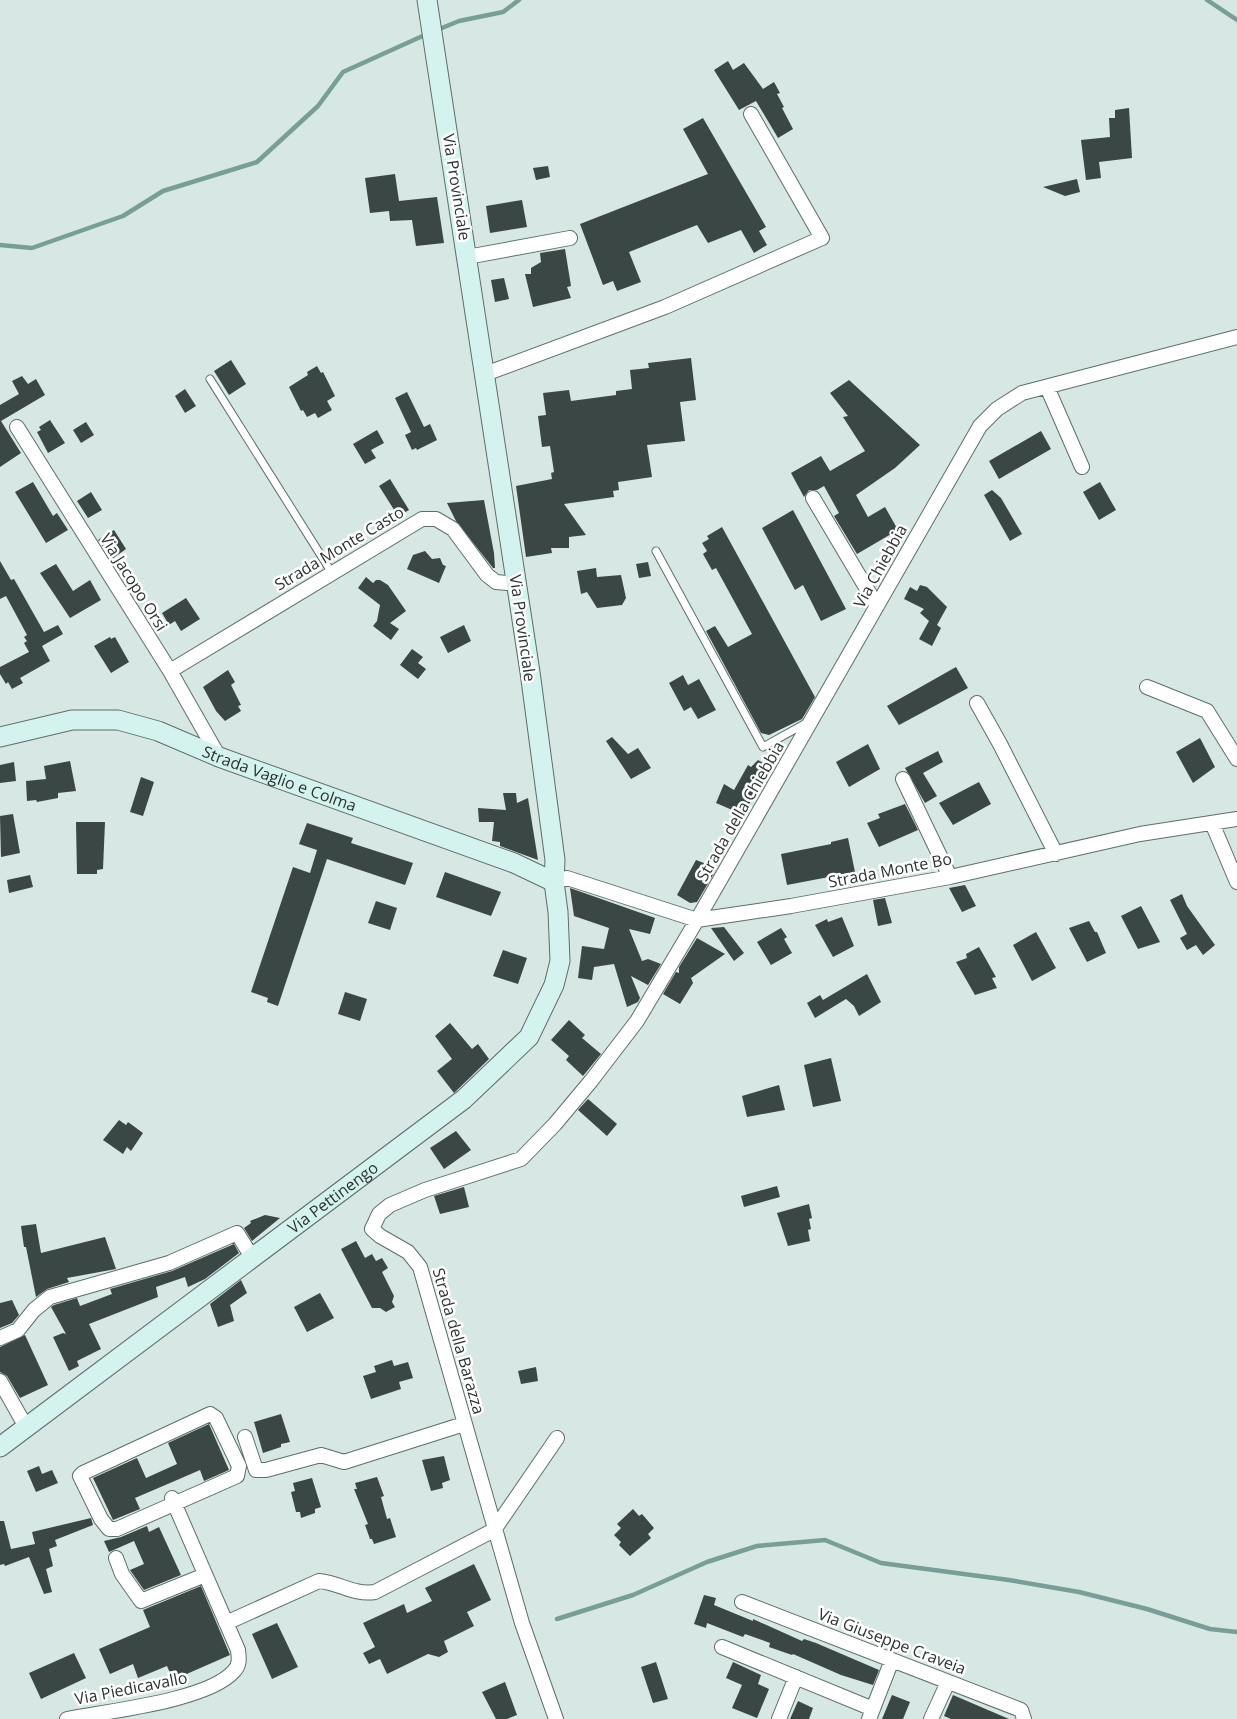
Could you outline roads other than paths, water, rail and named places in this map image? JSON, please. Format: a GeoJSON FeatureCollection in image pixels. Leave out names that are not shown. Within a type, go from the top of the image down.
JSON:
{"type":"FeatureCollection","features":[{"type":"Feature","properties":{"kind":"main road","name":"Via Provinciale"},"geometry":{"type":"LineString","coordinates":[[427,0],[517,584],[555,860],[554,882]]}},
{"type":"Feature","properties":{"kind":"main road","name":"Strada Vaglio e Colma"},"geometry":{"type":"LineString","coordinates":[[0,737],[72,720],[118,720],[158,731],[220,757],[514,863],[554,882]]}},
{"type":"Feature","properties":{"kind":"main road","name":"Via Pettinengo"},"geometry":{"type":"LineString","coordinates":[[0,1447],[464,1099],[529,1037],[554,985],[560,961],[558,912],[554,882]]}},
{"type":"Feature","properties":{"kind":"street"},"geometry":{"type":"LineString","coordinates":[[485,374],[665,307],[822,238],[751,114]]}},
{"type":"Feature","properties":{"kind":"street"},"geometry":{"type":"LineString","coordinates":[[467,256],[570,238]]}},
{"type":"Feature","properties":{"kind":"street","name":"Via Chiebbia"},"geometry":{"type":"LineString","coordinates":[[813,719],[980,426],[997,409],[1022,393],[1237,337]]}},
{"type":"Feature","properties":{"kind":"street"},"geometry":{"type":"LineString","coordinates":[[1047,387],[1082,467]]}},
{"type":"Feature","properties":{"kind":"street","name":"Via Jacopo Orsi"},"geometry":{"type":"LineString","coordinates":[[17,426],[170,671],[220,757]]}},
{"type":"Feature","properties":{"kind":"street"},"geometry":{"type":"LineString","coordinates":[[813,498],[877,606]]}},
{"type":"Feature","properties":{"kind":"street","name":"Strada Monte Casto"},"geometry":{"type":"LineString","coordinates":[[170,671],[422,519],[436,519],[453,529],[487,575],[496,582],[517,584]]}},
{"type":"Feature","properties":{"kind":"street"},"geometry":{"type":"LineString","coordinates":[[1148,688],[1207,711],[1237,759]]}},
{"type":"Feature","properties":{"kind":"street"},"geometry":{"type":"LineString","coordinates":[[977,703],[1056,854]]}},
{"type":"Feature","properties":{"kind":"street","name":"Strada della Chiebbia"},"geometry":{"type":"LineString","coordinates":[[697,920],[813,719]]}},
{"type":"Feature","properties":{"kind":"street"},"geometry":{"type":"LineString","coordinates":[[903,779],[950,876]]}},
{"type":"Feature","properties":{"kind":"street","name":"Strada Monte Bo"},"geometry":{"type":"LineString","coordinates":[[554,882],[567,878],[697,920],[791,906],[950,876],[1140,834],[1237,818]]}},
{"type":"Feature","properties":{"kind":"street"},"geometry":{"type":"LineString","coordinates":[[1212,823],[1237,882]]}},
{"type":"Feature","properties":{"kind":"street","name":"Strada della Barazza"},"geometry":{"type":"LineString","coordinates":[[556,1719],[522,1623],[494,1530],[420,1267],[408,1252],[380,1236],[372,1229],[379,1214],[390,1205],[425,1190],[520,1159],[555,1124],[592,1081],[637,1021],[697,920]]}},
{"type":"Feature","properties":{"kind":"street"},"geometry":{"type":"LineString","coordinates":[[0,1338],[18,1330],[34,1310],[50,1297],[169,1263],[237,1233],[252,1257]]}},
{"type":"Feature","properties":{"kind":"street"},"geometry":{"type":"LineString","coordinates":[[0,1381],[26,1427]]}},
{"type":"Feature","properties":{"kind":"street"},"geometry":{"type":"LineString","coordinates":[[210,1414],[216,1418],[239,1466],[237,1476],[173,1501],[117,1529],[109,1529],[101,1519],[80,1476],[210,1414]]}},
{"type":"Feature","properties":{"kind":"street"},"geometry":{"type":"LineString","coordinates":[[244,1436],[256,1470],[266,1470],[321,1455],[344,1462],[464,1424]]}},
{"type":"Feature","properties":{"kind":"street"},"geometry":{"type":"LineString","coordinates":[[173,1501],[226,1623],[319,1581],[332,1582],[360,1594],[375,1592],[494,1530],[557,1438]]}},
{"type":"Feature","properties":{"kind":"street"},"geometry":{"type":"LineString","coordinates":[[116,1558],[126,1582],[141,1601],[205,1575]]}},
{"type":"Feature","properties":{"kind":"street","name":"Via Giuseppe Craveia"},"geometry":{"type":"LineString","coordinates":[[742,1602],[948,1682],[1020,1716]]}},
{"type":"Feature","properties":{"kind":"street","name":"Via Piedicavallo"},"geometry":{"type":"LineString","coordinates":[[67,1719],[193,1695],[219,1682],[235,1671],[240,1660],[238,1650],[226,1623]]}},
{"type":"Feature","properties":{"kind":"street"},"geometry":{"type":"LineString","coordinates":[[722,1647],[796,1677],[871,1714],[892,1660]]}},
{"type":"Feature","properties":{"kind":"street"},"geometry":{"type":"LineString","coordinates":[[779,1719],[796,1677]]}},
{"type":"Feature","properties":{"kind":"street"},"geometry":{"type":"LineString","coordinates":[[931,1719],[948,1682]]}},
{"type":"Feature","properties":{"kind":"lane"},"geometry":{"type":"LineString","coordinates":[[210,379],[332,573]]}},
{"type":"Feature","properties":{"kind":"lane"},"geometry":{"type":"LineString","coordinates":[[656,551],[763,747],[813,719]]}},
{"type":"Feature","properties":{"kind":"waterway"},"geometry":{"type":"LineString","coordinates":[[437,30],[459,21],[503,12],[519,0]]}},
{"type":"Feature","properties":{"kind":"waterway"},"geometry":{"type":"LineString","coordinates":[[1207,0],[1237,20]]}},
{"type":"Feature","properties":{"kind":"waterway"},"geometry":{"type":"LineString","coordinates":[[0,245],[32,248],[123,216],[163,191],[257,162],[318,106],[343,72],[427,34]]}},
{"type":"Feature","properties":{"kind":"waterway"},"geometry":{"type":"LineString","coordinates":[[557,1619],[633,1595],[707,1562],[757,1546],[825,1540],[881,1563],[1009,1580],[1079,1592],[1147,1609],[1210,1629],[1237,1632]]}}]}
